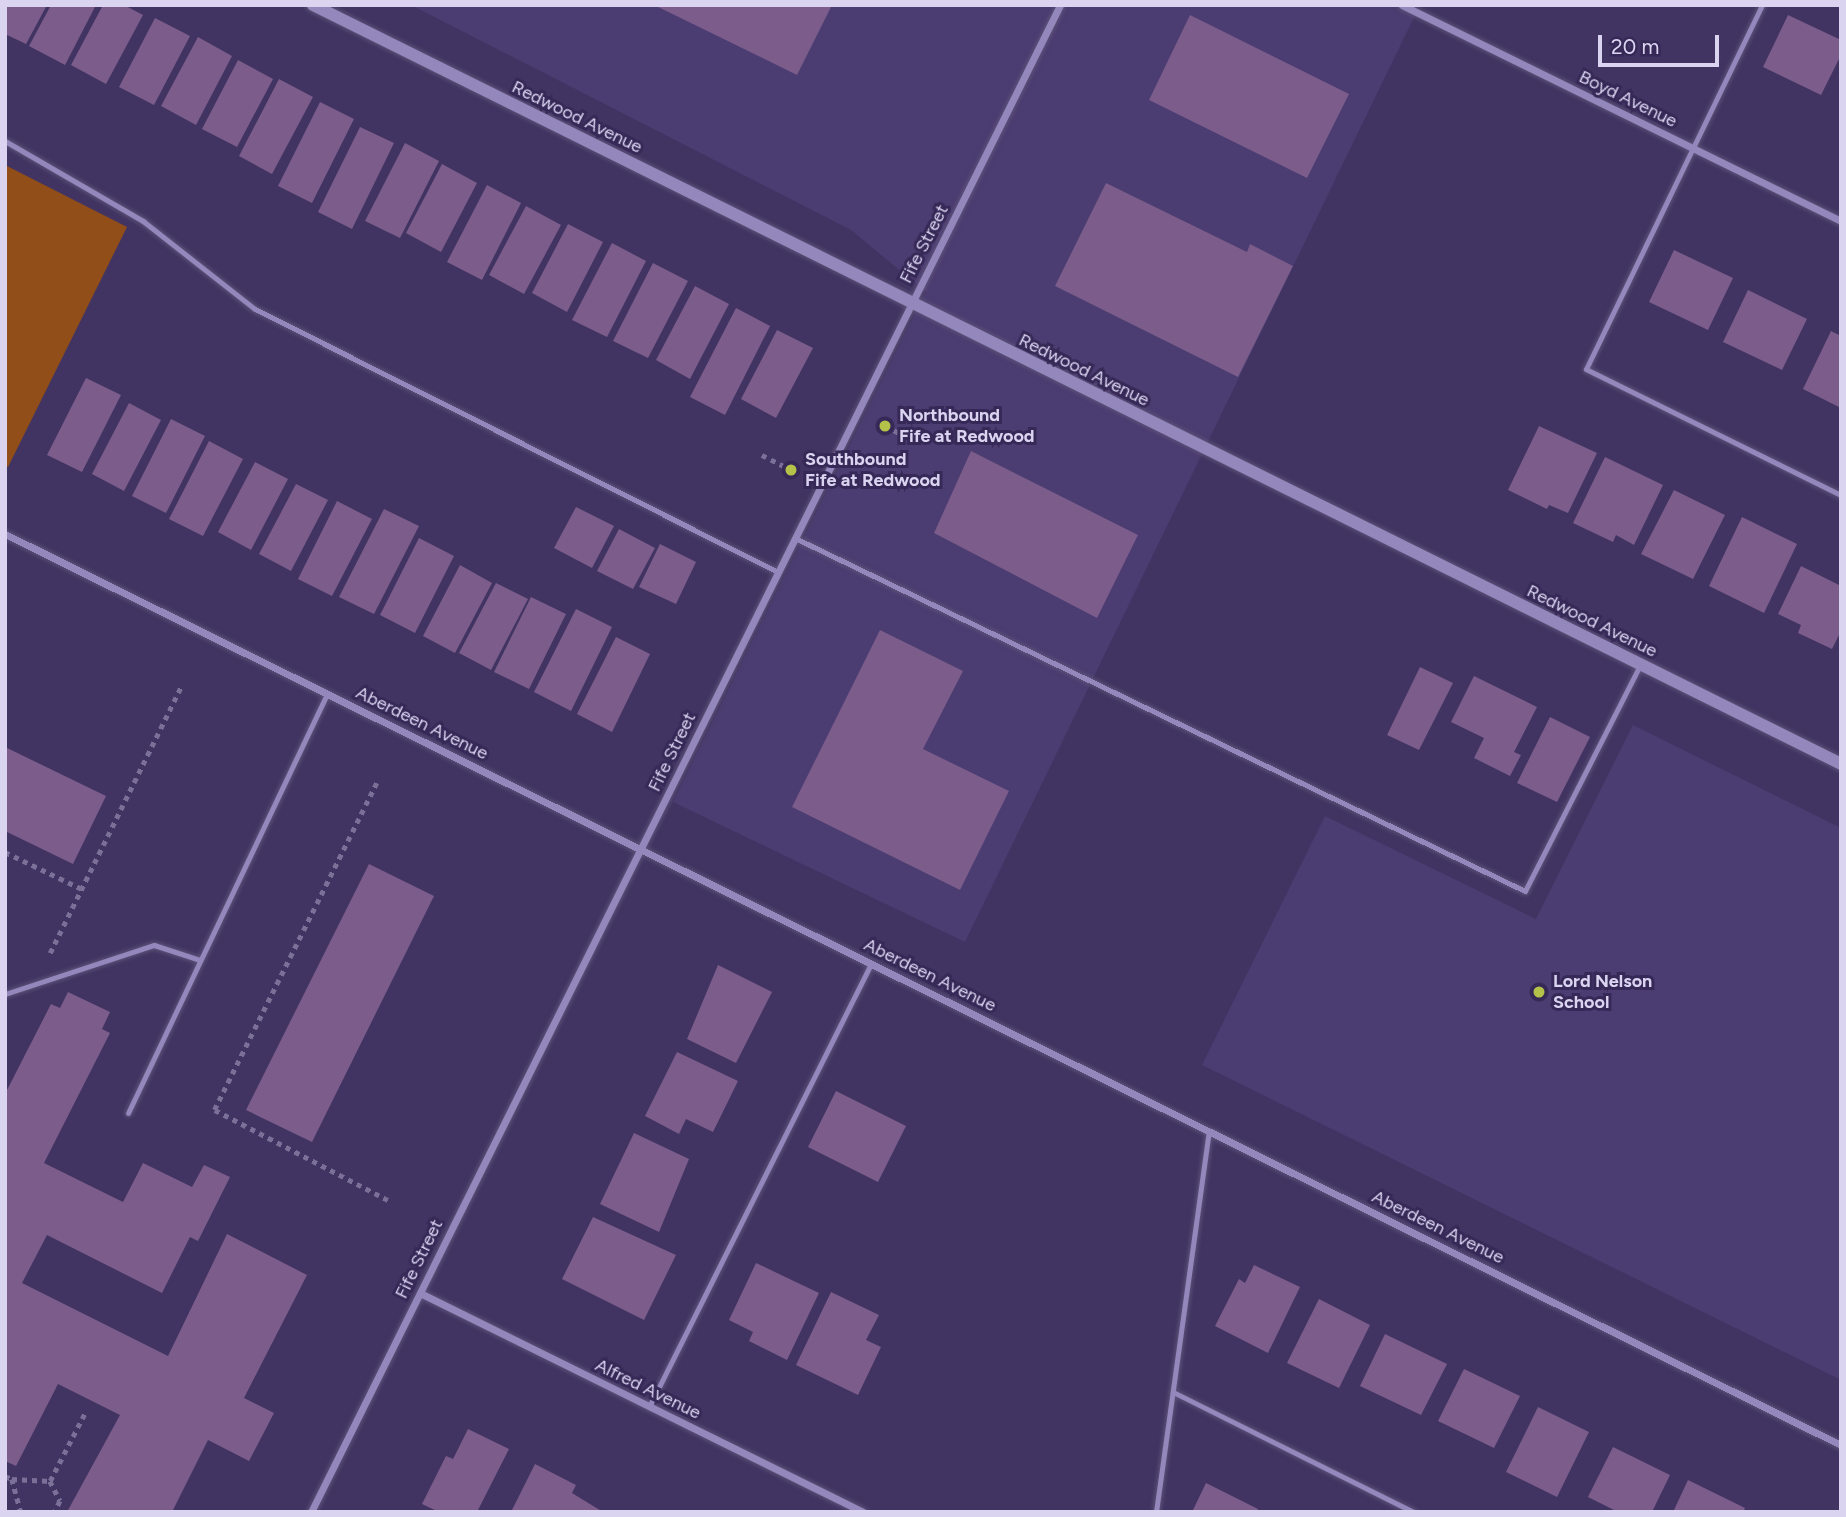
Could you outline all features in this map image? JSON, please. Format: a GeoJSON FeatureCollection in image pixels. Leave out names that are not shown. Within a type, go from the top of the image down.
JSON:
{"type":"FeatureCollection","features":[{"type":"Feature","properties":{"kind":"street","name":"Redwood Avenue"},"geometry":{"type":"LineString","coordinates":[[313,5],[1841,764]]}},
{"type":"Feature","properties":{"kind":"street","name":"Fife Street"},"geometry":{"type":"LineString","coordinates":[[312,1512],[1060,5]]}},
{"type":"Feature","properties":{"kind":"street","name":"Boyd Avenue"},"geometry":{"type":"LineString","coordinates":[[1402,5],[1841,221]]}},
{"type":"Feature","properties":{"kind":"street","name":"Aberdeen Avenue"},"geometry":{"type":"LineString","coordinates":[[5,534],[1841,1445]]}},
{"type":"Feature","properties":{"kind":"street","name":"Alfred Avenue"},"geometry":{"type":"LineString","coordinates":[[420,1293],[863,1512]]}},
{"type":"Feature","properties":{"kind":"lane"},"geometry":{"type":"LineString","coordinates":[[1762,5],[1586,369],[1841,495]]}},
{"type":"Feature","properties":{"kind":"lane"},"geometry":{"type":"LineString","coordinates":[[5,142],[143,221],[256,309],[778,572]]}},
{"type":"Feature","properties":{"kind":"lane"},"geometry":{"type":"LineString","coordinates":[[795,538],[1525,891],[1640,665]]}},
{"type":"Feature","properties":{"kind":"lane"},"geometry":{"type":"LineString","coordinates":[[128,1113],[327,694]]}},
{"type":"Feature","properties":{"kind":"lane"},"geometry":{"type":"LineString","coordinates":[[5,994],[154,945],[200,960]]}},
{"type":"Feature","properties":{"kind":"lane"},"geometry":{"type":"LineString","coordinates":[[649,1406],[871,963]]}},
{"type":"Feature","properties":{"kind":"lane"},"geometry":{"type":"LineString","coordinates":[[1156,1512],[1209,1131]]}},
{"type":"Feature","properties":{"kind":"lane"},"geometry":{"type":"LineString","coordinates":[[1173,1392],[1414,1512]]}},
{"type":"Feature","properties":{"kind":"path"},"geometry":{"type":"LineString","coordinates":[[885,426],[919,443]]}},
{"type":"Feature","properties":{"kind":"path"},"geometry":{"type":"LineString","coordinates":[[762,455],[791,470]]}},
{"type":"Feature","properties":{"kind":"path"},"geometry":{"type":"LineString","coordinates":[[49,954],[181,685]]}},
{"type":"Feature","properties":{"kind":"path"},"geometry":{"type":"LineString","coordinates":[[377,783],[215,1110],[392,1202]]}},
{"type":"Feature","properties":{"kind":"path"},"geometry":{"type":"LineString","coordinates":[[5,852],[82,889]]}},
{"type":"Feature","properties":{"kind":"path"},"geometry":{"type":"LineString","coordinates":[[50,1481],[86,1411]]}},
{"type":"Feature","properties":{"kind":"path"},"geometry":{"type":"LineString","coordinates":[[5,1476],[12,1479],[50,1481]]}},
{"type":"Feature","properties":{"kind":"path"},"geometry":{"type":"LineString","coordinates":[[12,1479],[21,1512]]}},
{"type":"Feature","properties":{"kind":"path"},"geometry":{"type":"LineString","coordinates":[[50,1481],[60,1501],[55,1512]]}},
{"type":"Feature","properties":{"kind":"shaded area"},"geometry":{"type":"Polygon","coordinates":[[[411,5],[1420,5],[965,942],[673,802],[926,292],[851,230],[411,5]]]}},
{"type":"Feature","properties":{"kind":"shaded area"},"geometry":{"type":"Polygon","coordinates":[[[5,165],[127,227],[8,467],[5,465],[5,165]]]}},
{"type":"Feature","properties":{"kind":"shaded area","name":"Lord Nelson School"},"geometry":{"type":"Polygon","coordinates":[[[1633,725],[1841,828],[1841,1380],[1202,1065],[1325,816],[1536,919],[1633,725]]]}},
{"type":"Feature","properties":{"kind":"building"},"geometry":{"type":"Polygon","coordinates":[[[5,5],[47,5],[26,44],[5,34],[5,5]]]}},
{"type":"Feature","properties":{"kind":"building"},"geometry":{"type":"Polygon","coordinates":[[[51,5],[96,5],[65,65],[29,46],[51,5]]]}},
{"type":"Feature","properties":{"kind":"building"},"geometry":{"type":"Polygon","coordinates":[[[103,5],[124,5],[143,15],[106,84],[71,65],[103,5]]]}},
{"type":"Feature","properties":{"kind":"building"},"geometry":{"type":"Polygon","coordinates":[[[654,5],[832,5],[797,75],[654,5]]]}},
{"type":"Feature","properties":{"kind":"building"},"geometry":{"type":"Polygon","coordinates":[[[1190,15],[1349,94],[1307,178],[1149,100],[1190,15]]]}},
{"type":"Feature","properties":{"kind":"building"},"geometry":{"type":"Polygon","coordinates":[[[1788,15],[1841,40],[1841,55],[1821,95],[1763,67],[1788,15]]]}},
{"type":"Feature","properties":{"kind":"building"},"geometry":{"type":"Polygon","coordinates":[[[155,18],[190,36],[154,105],[119,87],[155,18]]]}},
{"type":"Feature","properties":{"kind":"building"},"geometry":{"type":"Polygon","coordinates":[[[198,37],[232,56],[196,125],[161,106],[198,37]]]}},
{"type":"Feature","properties":{"kind":"building"},"geometry":{"type":"Polygon","coordinates":[[[238,60],[273,79],[237,147],[202,129],[238,60]]]}},
{"type":"Feature","properties":{"kind":"building"},"geometry":{"type":"Polygon","coordinates":[[[279,79],[313,97],[272,174],[239,156],[279,79]]]}},
{"type":"Feature","properties":{"kind":"building"},"geometry":{"type":"Polygon","coordinates":[[[320,102],[354,119],[312,203],[278,186],[320,102]]]}},
{"type":"Feature","properties":{"kind":"building"},"geometry":{"type":"Polygon","coordinates":[[[360,127],[394,143],[352,229],[318,212],[360,127]]]}},
{"type":"Feature","properties":{"kind":"building"},"geometry":{"type":"Polygon","coordinates":[[[405,143],[439,161],[400,238],[365,221],[405,143]]]}},
{"type":"Feature","properties":{"kind":"building"},"geometry":{"type":"Polygon","coordinates":[[[442,164],[477,183],[441,252],[406,233],[442,164]]]}},
{"type":"Feature","properties":{"kind":"building"},"geometry":{"type":"Polygon","coordinates":[[[1106,183],[1247,252],[1250,244],[1293,266],[1238,377],[1055,286],[1106,183]]]}},
{"type":"Feature","properties":{"kind":"building"},"geometry":{"type":"Polygon","coordinates":[[[487,185],[521,203],[482,280],[447,262],[487,185]]]}},
{"type":"Feature","properties":{"kind":"building"},"geometry":{"type":"Polygon","coordinates":[[[526,206],[561,225],[524,294],[489,275],[526,206]]]}},
{"type":"Feature","properties":{"kind":"building"},"geometry":{"type":"Polygon","coordinates":[[[568,224],[603,242],[567,312],[532,293],[568,224]]]}},
{"type":"Feature","properties":{"kind":"building"},"geometry":{"type":"Polygon","coordinates":[[[612,243],[646,261],[607,337],[572,320],[612,243]]]}},
{"type":"Feature","properties":{"kind":"building"},"geometry":{"type":"Polygon","coordinates":[[[1674,250],[1733,278],[1708,330],[1649,302],[1674,250]]]}},
{"type":"Feature","properties":{"kind":"building"},"geometry":{"type":"Polygon","coordinates":[[[653,263],[688,281],[648,358],[613,341],[653,263]]]}},
{"type":"Feature","properties":{"kind":"building"},"geometry":{"type":"Polygon","coordinates":[[[695,286],[729,304],[690,379],[656,360],[695,286]]]}},
{"type":"Feature","properties":{"kind":"building"},"geometry":{"type":"Polygon","coordinates":[[[1748,290],[1807,319],[1782,370],[1723,342],[1748,290]]]}},
{"type":"Feature","properties":{"kind":"building"},"geometry":{"type":"Polygon","coordinates":[[[736,308],[770,326],[725,415],[690,397],[736,308]]]}},
{"type":"Feature","properties":{"kind":"building"},"geometry":{"type":"Polygon","coordinates":[[[777,330],[813,348],[776,418],[741,399],[777,330]]]}},
{"type":"Feature","properties":{"kind":"building"},"geometry":{"type":"Polygon","coordinates":[[[1831,331],[1841,336],[1841,408],[1803,389],[1831,331]]]}},
{"type":"Feature","properties":{"kind":"building"},"geometry":{"type":"Polygon","coordinates":[[[86,378],[121,395],[82,472],[47,455],[86,378]]]}},
{"type":"Feature","properties":{"kind":"building"},"geometry":{"type":"Polygon","coordinates":[[[129,403],[161,420],[124,491],[92,474],[129,403]]]}},
{"type":"Feature","properties":{"kind":"building"},"geometry":{"type":"Polygon","coordinates":[[[171,419],[205,436],[166,513],[132,496],[171,419]]]}},
{"type":"Feature","properties":{"kind":"building"},"geometry":{"type":"Polygon","coordinates":[[[1539,426],[1597,453],[1568,513],[1549,505],[1547,509],[1508,490],[1539,426]]]}},
{"type":"Feature","properties":{"kind":"building"},"geometry":{"type":"Polygon","coordinates":[[[209,441],[243,459],[203,536],[169,519],[209,441]]]}},
{"type":"Feature","properties":{"kind":"building"},"geometry":{"type":"Polygon","coordinates":[[[971,451],[1138,535],[1097,618],[934,533],[971,451]]]}},
{"type":"Feature","properties":{"kind":"building"},"geometry":{"type":"Polygon","coordinates":[[[1605,457],[1663,485],[1634,545],[1616,535],[1613,542],[1573,523],[1605,457]]]}},
{"type":"Feature","properties":{"kind":"building"},"geometry":{"type":"Polygon","coordinates":[[[255,462],[288,479],[251,550],[218,532],[255,462]]]}},
{"type":"Feature","properties":{"kind":"building"},"geometry":{"type":"Polygon","coordinates":[[[296,484],[328,500],[291,571],[259,554],[296,484]]]}},
{"type":"Feature","properties":{"kind":"building"},"geometry":{"type":"Polygon","coordinates":[[[1674,490],[1725,515],[1693,579],[1641,554],[1674,490]]]}},
{"type":"Feature","properties":{"kind":"building"},"geometry":{"type":"Polygon","coordinates":[[[337,501],[372,519],[332,596],[298,579],[337,501]]]}},
{"type":"Feature","properties":{"kind":"building"},"geometry":{"type":"Polygon","coordinates":[[[576,507],[614,526],[592,568],[554,548],[576,507]]]}},
{"type":"Feature","properties":{"kind":"building"},"geometry":{"type":"Polygon","coordinates":[[[384,509],[419,526],[374,614],[339,597],[384,509]]]}},
{"type":"Feature","properties":{"kind":"building"},"geometry":{"type":"Polygon","coordinates":[[[1742,517],[1797,544],[1764,613],[1709,586],[1742,517]]]}},
{"type":"Feature","properties":{"kind":"building"},"geometry":{"type":"Polygon","coordinates":[[[619,529],[655,548],[633,589],[597,571],[619,529]]]}},
{"type":"Feature","properties":{"kind":"building"},"geometry":{"type":"Polygon","coordinates":[[[419,538],[454,556],[415,633],[380,615],[419,538]]]}},
{"type":"Feature","properties":{"kind":"building"},"geometry":{"type":"Polygon","coordinates":[[[660,544],[696,562],[676,604],[639,587],[660,544]]]}},
{"type":"Feature","properties":{"kind":"building"},"geometry":{"type":"Polygon","coordinates":[[[460,565],[492,583],[455,653],[423,636],[460,565]]]}},
{"type":"Feature","properties":{"kind":"building"},"geometry":{"type":"Polygon","coordinates":[[[1801,566],[1841,586],[1841,631],[1832,649],[1798,633],[1801,625],[1778,614],[1801,566]]]}},
{"type":"Feature","properties":{"kind":"building"},"geometry":{"type":"Polygon","coordinates":[[[496,583],[528,599],[491,670],[459,653],[496,583]]]}},
{"type":"Feature","properties":{"kind":"building"},"geometry":{"type":"Polygon","coordinates":[[[531,597],[566,614],[529,689],[494,672],[531,597]]]}},
{"type":"Feature","properties":{"kind":"building"},"geometry":{"type":"Polygon","coordinates":[[[576,609],[612,627],[571,711],[534,692],[576,609]]]}},
{"type":"Feature","properties":{"kind":"building"},"geometry":{"type":"Polygon","coordinates":[[[880,630],[963,671],[923,749],[1009,791],[960,890],[792,807],[880,630]]]}},
{"type":"Feature","properties":{"kind":"building"},"geometry":{"type":"Polygon","coordinates":[[[616,637],[650,654],[612,732],[577,714],[616,637]]]}},
{"type":"Feature","properties":{"kind":"building"},"geometry":{"type":"Polygon","coordinates":[[[1420,667],[1453,683],[1419,750],[1387,735],[1420,667]]]}},
{"type":"Feature","properties":{"kind":"building"},"geometry":{"type":"Polygon","coordinates":[[[1474,676],[1537,707],[1514,752],[1521,755],[1510,776],[1474,758],[1484,738],[1451,722],[1474,676]]]}},
{"type":"Feature","properties":{"kind":"building"},"geometry":{"type":"Polygon","coordinates":[[[1550,717],[1590,737],[1557,802],[1517,783],[1550,717]]]}},
{"type":"Feature","properties":{"kind":"building"},"geometry":{"type":"Polygon","coordinates":[[[5,747],[106,796],[73,864],[5,831],[5,747]]]}},
{"type":"Feature","properties":{"kind":"building"},"geometry":{"type":"Polygon","coordinates":[[[369,864],[434,896],[312,1142],[246,1110],[369,864]]]}},
{"type":"Feature","properties":{"kind":"building"},"geometry":{"type":"Polygon","coordinates":[[[718,965],[772,992],[736,1063],[687,1039],[718,965]]]}},
{"type":"Feature","properties":{"kind":"building"},"geometry":{"type":"Polygon","coordinates":[[[68,992],[110,1012],[102,1029],[110,1033],[44,1163],[123,1202],[143,1163],[192,1187],[204,1165],[230,1177],[198,1241],[190,1237],[162,1293],[47,1235],[22,1283],[168,1356],[227,1234],[307,1275],[244,1398],[274,1413],[249,1461],[208,1440],[172,1512],[67,1512],[120,1415],[58,1384],[16,1466],[5,1461],[5,1094],[51,1004],[60,1008],[68,992]]]}},
{"type":"Feature","properties":{"kind":"building"},"geometry":{"type":"Polygon","coordinates":[[[677,1052],[738,1081],[713,1132],[686,1119],[679,1134],[645,1116],[677,1052]]]}},
{"type":"Feature","properties":{"kind":"building"},"geometry":{"type":"Polygon","coordinates":[[[836,1091],[906,1126],[878,1182],[808,1147],[836,1091]]]}},
{"type":"Feature","properties":{"kind":"building"},"geometry":{"type":"Polygon","coordinates":[[[634,1133],[689,1159],[659,1232],[600,1204],[634,1133]]]}},
{"type":"Feature","properties":{"kind":"building"},"geometry":{"type":"Polygon","coordinates":[[[593,1217],[676,1255],[644,1320],[562,1279],[593,1217]]]}},
{"type":"Feature","properties":{"kind":"building"},"geometry":{"type":"Polygon","coordinates":[[[756,1263],[819,1293],[787,1360],[749,1341],[753,1332],[729,1320],[756,1263]]]}},
{"type":"Feature","properties":{"kind":"building"},"geometry":{"type":"Polygon","coordinates":[[[1254,1265],[1300,1287],[1268,1353],[1215,1326],[1239,1279],[1245,1283],[1254,1265]]]}},
{"type":"Feature","properties":{"kind":"building"},"geometry":{"type":"Polygon","coordinates":[[[831,1292],[879,1315],[866,1340],[881,1347],[858,1395],[796,1365],[831,1292]]]}},
{"type":"Feature","properties":{"kind":"building"},"geometry":{"type":"Polygon","coordinates":[[[1319,1299],[1370,1325],[1339,1388],[1287,1363],[1319,1299]]]}},
{"type":"Feature","properties":{"kind":"building"},"geometry":{"type":"Polygon","coordinates":[[[1385,1334],[1447,1364],[1421,1415],[1360,1386],[1385,1334]]]}},
{"type":"Feature","properties":{"kind":"building"},"geometry":{"type":"Polygon","coordinates":[[[1464,1369],[1520,1396],[1494,1448],[1438,1421],[1464,1369]]]}},
{"type":"Feature","properties":{"kind":"building"},"geometry":{"type":"Polygon","coordinates":[[[1538,1407],[1589,1432],[1557,1497],[1506,1472],[1538,1407]]]}},
{"type":"Feature","properties":{"kind":"building"},"geometry":{"type":"Polygon","coordinates":[[[468,1429],[509,1449],[477,1512],[439,1512],[422,1504],[446,1456],[453,1459],[468,1429]]]}},
{"type":"Feature","properties":{"kind":"building"},"geometry":{"type":"Polygon","coordinates":[[[1613,1447],[1670,1475],[1652,1512],[1618,1512],[1588,1497],[1613,1447]]]}},
{"type":"Feature","properties":{"kind":"building"},"geometry":{"type":"Polygon","coordinates":[[[535,1464],[576,1485],[572,1493],[603,1512],[511,1512],[535,1464]]]}},
{"type":"Feature","properties":{"kind":"building"},"geometry":{"type":"Polygon","coordinates":[[[1688,1480],[1745,1508],[1743,1512],[1673,1512],[1688,1480]]]}},
{"type":"Feature","properties":{"kind":"building"},"geometry":{"type":"Polygon","coordinates":[[[1206,1483],[1258,1509],[1257,1512],[1192,1512],[1206,1483]]]}},
{"type":"Feature","properties":{"kind":"place","name":"Northbound Fife at Redwood"},"geometry":{"type":"Point","coordinates":[885,426]}},
{"type":"Feature","properties":{"kind":"place","name":"Southbound Fife at Redwood"},"geometry":{"type":"Point","coordinates":[791,470]}},
{"type":"Feature","properties":{"kind":"place","name":"Lord Nelson School"},"geometry":{"type":"Point","coordinates":[1539,992]}}]}
